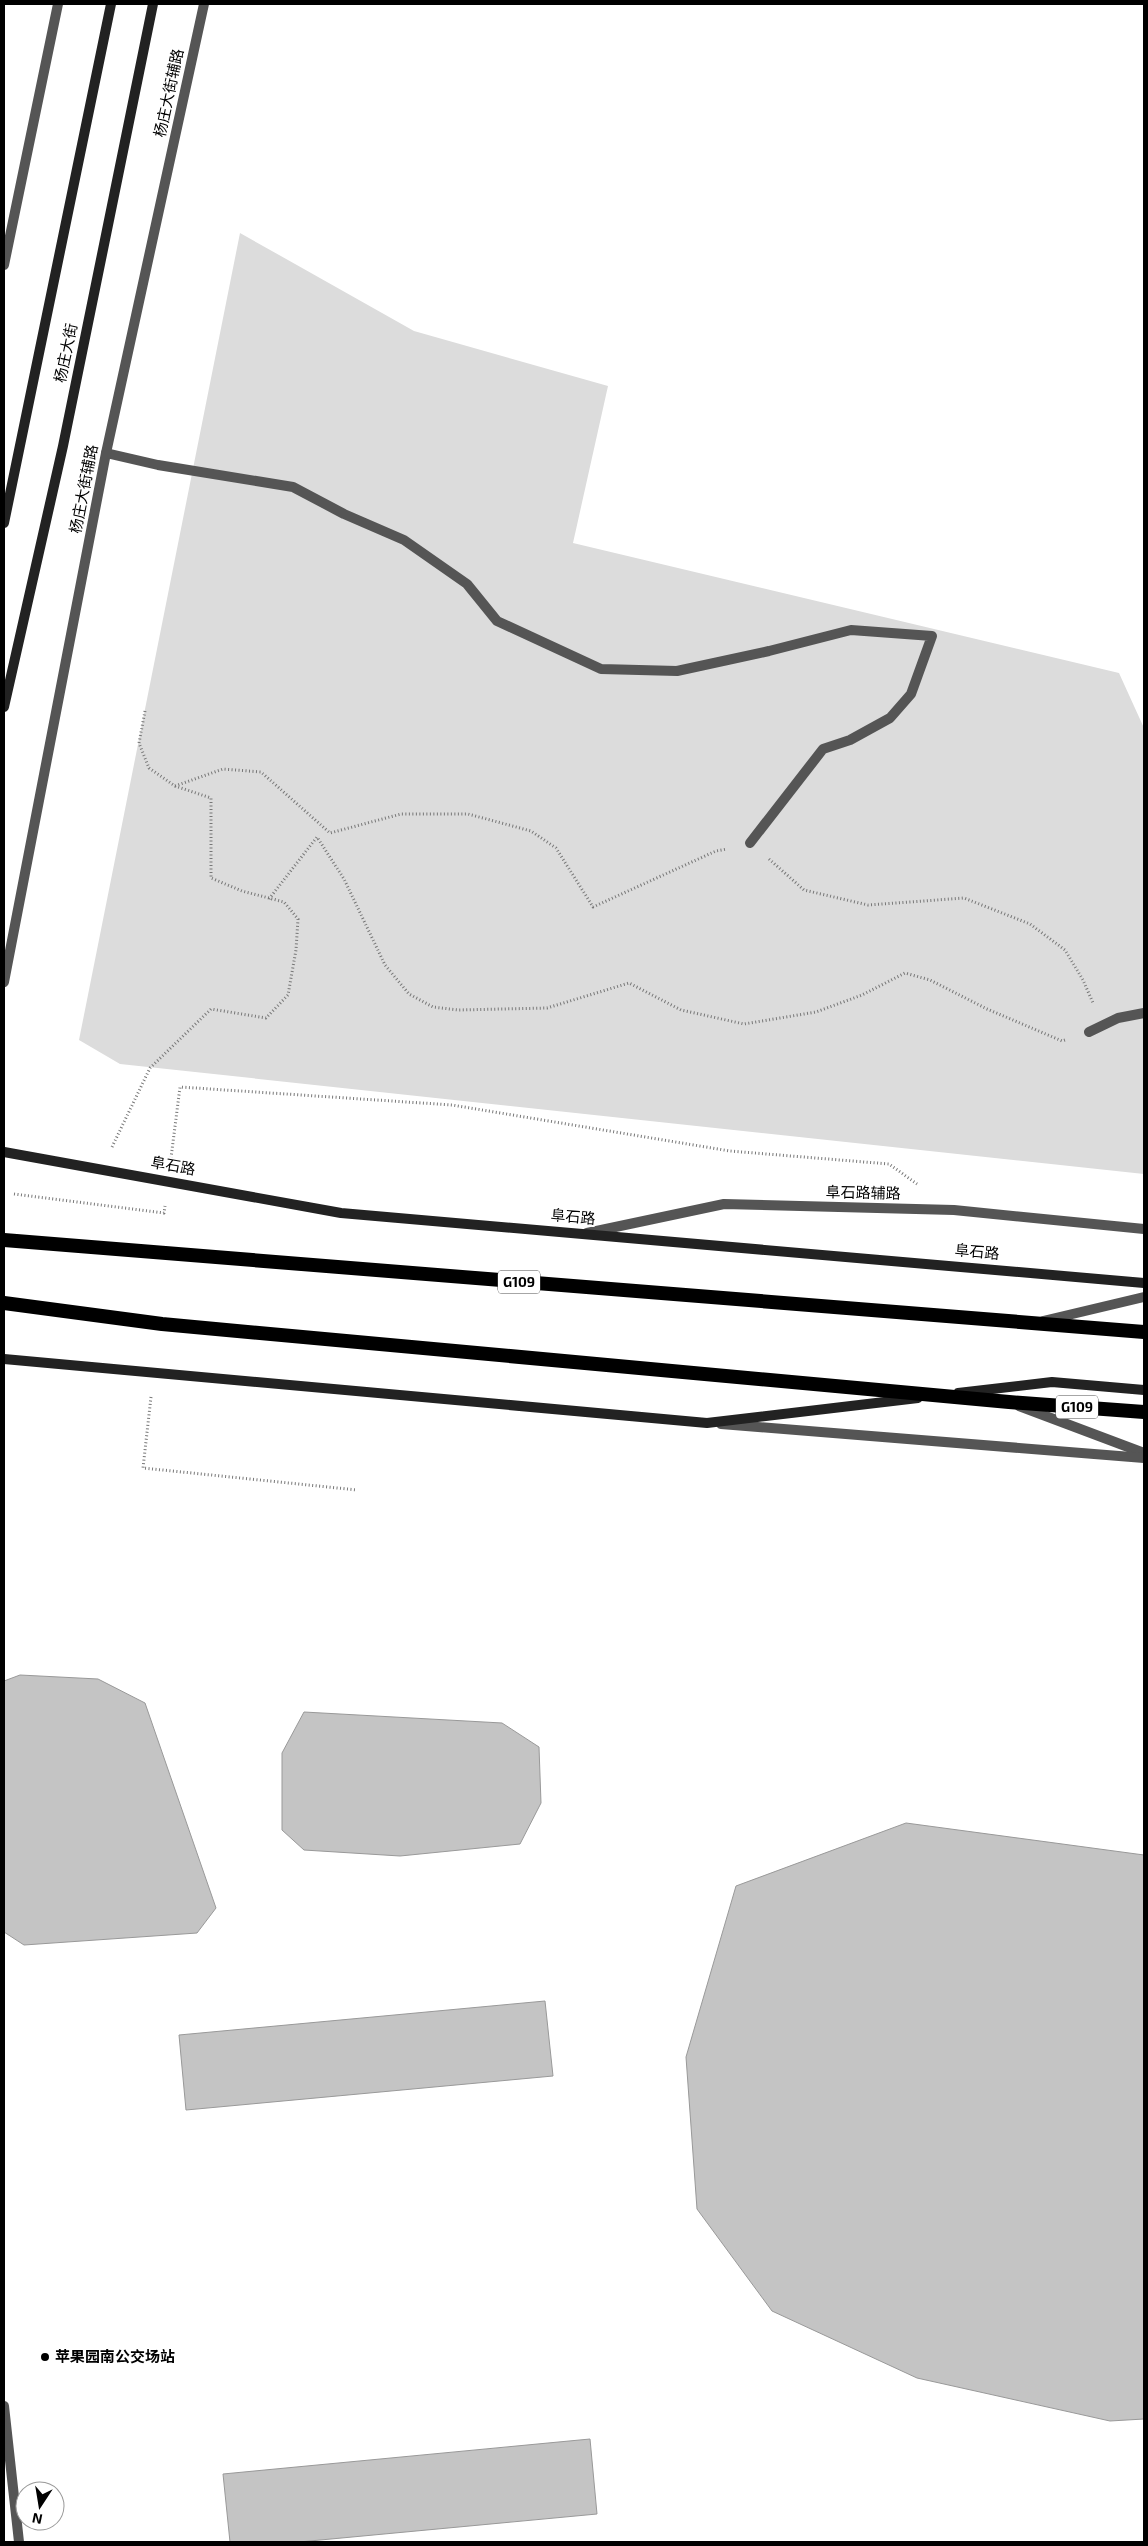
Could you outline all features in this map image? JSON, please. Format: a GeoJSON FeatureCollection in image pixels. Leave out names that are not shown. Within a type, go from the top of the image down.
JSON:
{"type":"FeatureCollection","features":[{"type":"Feature","properties":{"kind":"highway","name":"G109"},"geometry":{"type":"LineString","coordinates":[[4,1240],[1144,1332]]}},
{"type":"Feature","properties":{"kind":"highway","name":"G109"},"geometry":{"type":"LineString","coordinates":[[4,1303],[171,1324],[1009,1402],[1144,1412]]}},
{"type":"Feature","properties":{"kind":"main road"},"geometry":{"type":"LineString","coordinates":[[4,523],[111,4]]}},
{"type":"Feature","properties":{"kind":"main road","name":"杨庄大街"},"geometry":{"type":"LineString","coordinates":[[4,707],[63,446],[153,4]]}},
{"type":"Feature","properties":{"kind":"main road","name":"阜石路"},"geometry":{"type":"LineString","coordinates":[[4,1152],[341,1213],[1144,1283]]}},
{"type":"Feature","properties":{"kind":"main road"},"geometry":{"type":"LineString","coordinates":[[4,1360],[707,1423],[1052,1382],[1144,1390]]}},
{"type":"Feature","properties":{"kind":"street"},"geometry":{"type":"LineString","coordinates":[[4,265],[58,4]]}},
{"type":"Feature","properties":{"kind":"street","name":"杨庄大街辅路"},"geometry":{"type":"LineString","coordinates":[[4,982],[106,452],[204,4]]}},
{"type":"Feature","properties":{"kind":"street"},"geometry":{"type":"LineString","coordinates":[[106,452],[158,465],[293,487],[344,514],[404,540],[467,584],[497,621],[601,669],[677,671],[769,651],[850,630],[932,636],[911,694],[890,718],[850,740],[823,749],[750,843]]}},
{"type":"Feature","properties":{"kind":"street"},"geometry":{"type":"LineString","coordinates":[[1089,1032],[1118,1018],[1144,1013]]}},
{"type":"Feature","properties":{"kind":"street","name":"阜石路辅路"},"geometry":{"type":"LineString","coordinates":[[582,1234],[724,1204],[954,1210],[1144,1229]]}},
{"type":"Feature","properties":{"kind":"street"},"geometry":{"type":"LineString","coordinates":[[1034,1323],[1144,1297]]}},
{"type":"Feature","properties":{"kind":"street"},"geometry":{"type":"LineString","coordinates":[[1009,1402],[1144,1453]]}},
{"type":"Feature","properties":{"kind":"street"},"geometry":{"type":"LineString","coordinates":[[707,1423],[1144,1458]]}},
{"type":"Feature","properties":{"kind":"street"},"geometry":{"type":"LineString","coordinates":[[4,2406],[19,2542]]}},
{"type":"Feature","properties":{"kind":"path"},"geometry":{"type":"LineString","coordinates":[[101,1170],[150,1068],[211,1009],[266,1018],[288,995],[296,950],[298,919],[284,902],[242,891],[211,878],[211,798],[175,786],[149,768],[138,743],[145,710]]}},
{"type":"Feature","properties":{"kind":"path"},"geometry":{"type":"LineString","coordinates":[[175,786],[223,769],[261,772],[330,833],[402,814],[468,814],[531,831],[556,848],[593,907],[716,851],[750,843],[804,890],[868,905],[964,898],[1030,924],[1065,950],[1083,980],[1097,1015],[1089,1032],[1062,1041],[987,1009],[930,980],[905,973],[862,995],[816,1012],[744,1024],[681,1010],[630,983],[548,1008],[458,1010],[433,1006],[409,994],[385,965],[344,879],[317,837],[269,899]]}},
{"type":"Feature","properties":{"kind":"path"},"geometry":{"type":"LineString","coordinates":[[180,1088],[452,1104],[730,1151],[889,1164]]}},
{"type":"Feature","properties":{"kind":"path"},"geometry":{"type":"LineString","coordinates":[[143,1468],[357,1490]]}},
{"type":"Feature","properties":{"kind":"shaded area"},"geometry":{"type":"Polygon","coordinates":[[[240,233],[414,331],[608,386],[573,543],[1119,673],[1144,728],[1144,1174],[120,1064],[79,1040],[240,233]]]}},
{"type":"Feature","properties":{"kind":"building"},"geometry":{"type":"Polygon","coordinates":[[[20,1675],[98,1679],[145,1703],[216,1908],[197,1933],[24,1945],[4,1932],[4,1681],[20,1675]]]}},
{"type":"Feature","properties":{"kind":"building"},"geometry":{"type":"Polygon","coordinates":[[[304,1712],[502,1723],[539,1747],[541,1803],[520,1844],[400,1856],[304,1850],[282,1830],[282,1753],[304,1712]]]}},
{"type":"Feature","properties":{"kind":"building"},"geometry":{"type":"Polygon","coordinates":[[[906,1823],[1144,1855],[1144,2419],[1110,2421],[917,2378],[772,2311],[697,2209],[686,2057],[736,1886],[906,1823]]]}},
{"type":"Feature","properties":{"kind":"building"},"geometry":{"type":"Polygon","coordinates":[[[545,2001],[553,2076],[186,2110],[179,2035],[545,2001]]]}},
{"type":"Feature","properties":{"kind":"building"},"geometry":{"type":"Polygon","coordinates":[[[590,2439],[597,2514],[299,2542],[230,2542],[223,2474],[590,2439]]]}},
{"type":"Feature","properties":{"kind":"place","name":"苹果园南公交场站"},"geometry":{"type":"Point","coordinates":[45,2357]}}]}
